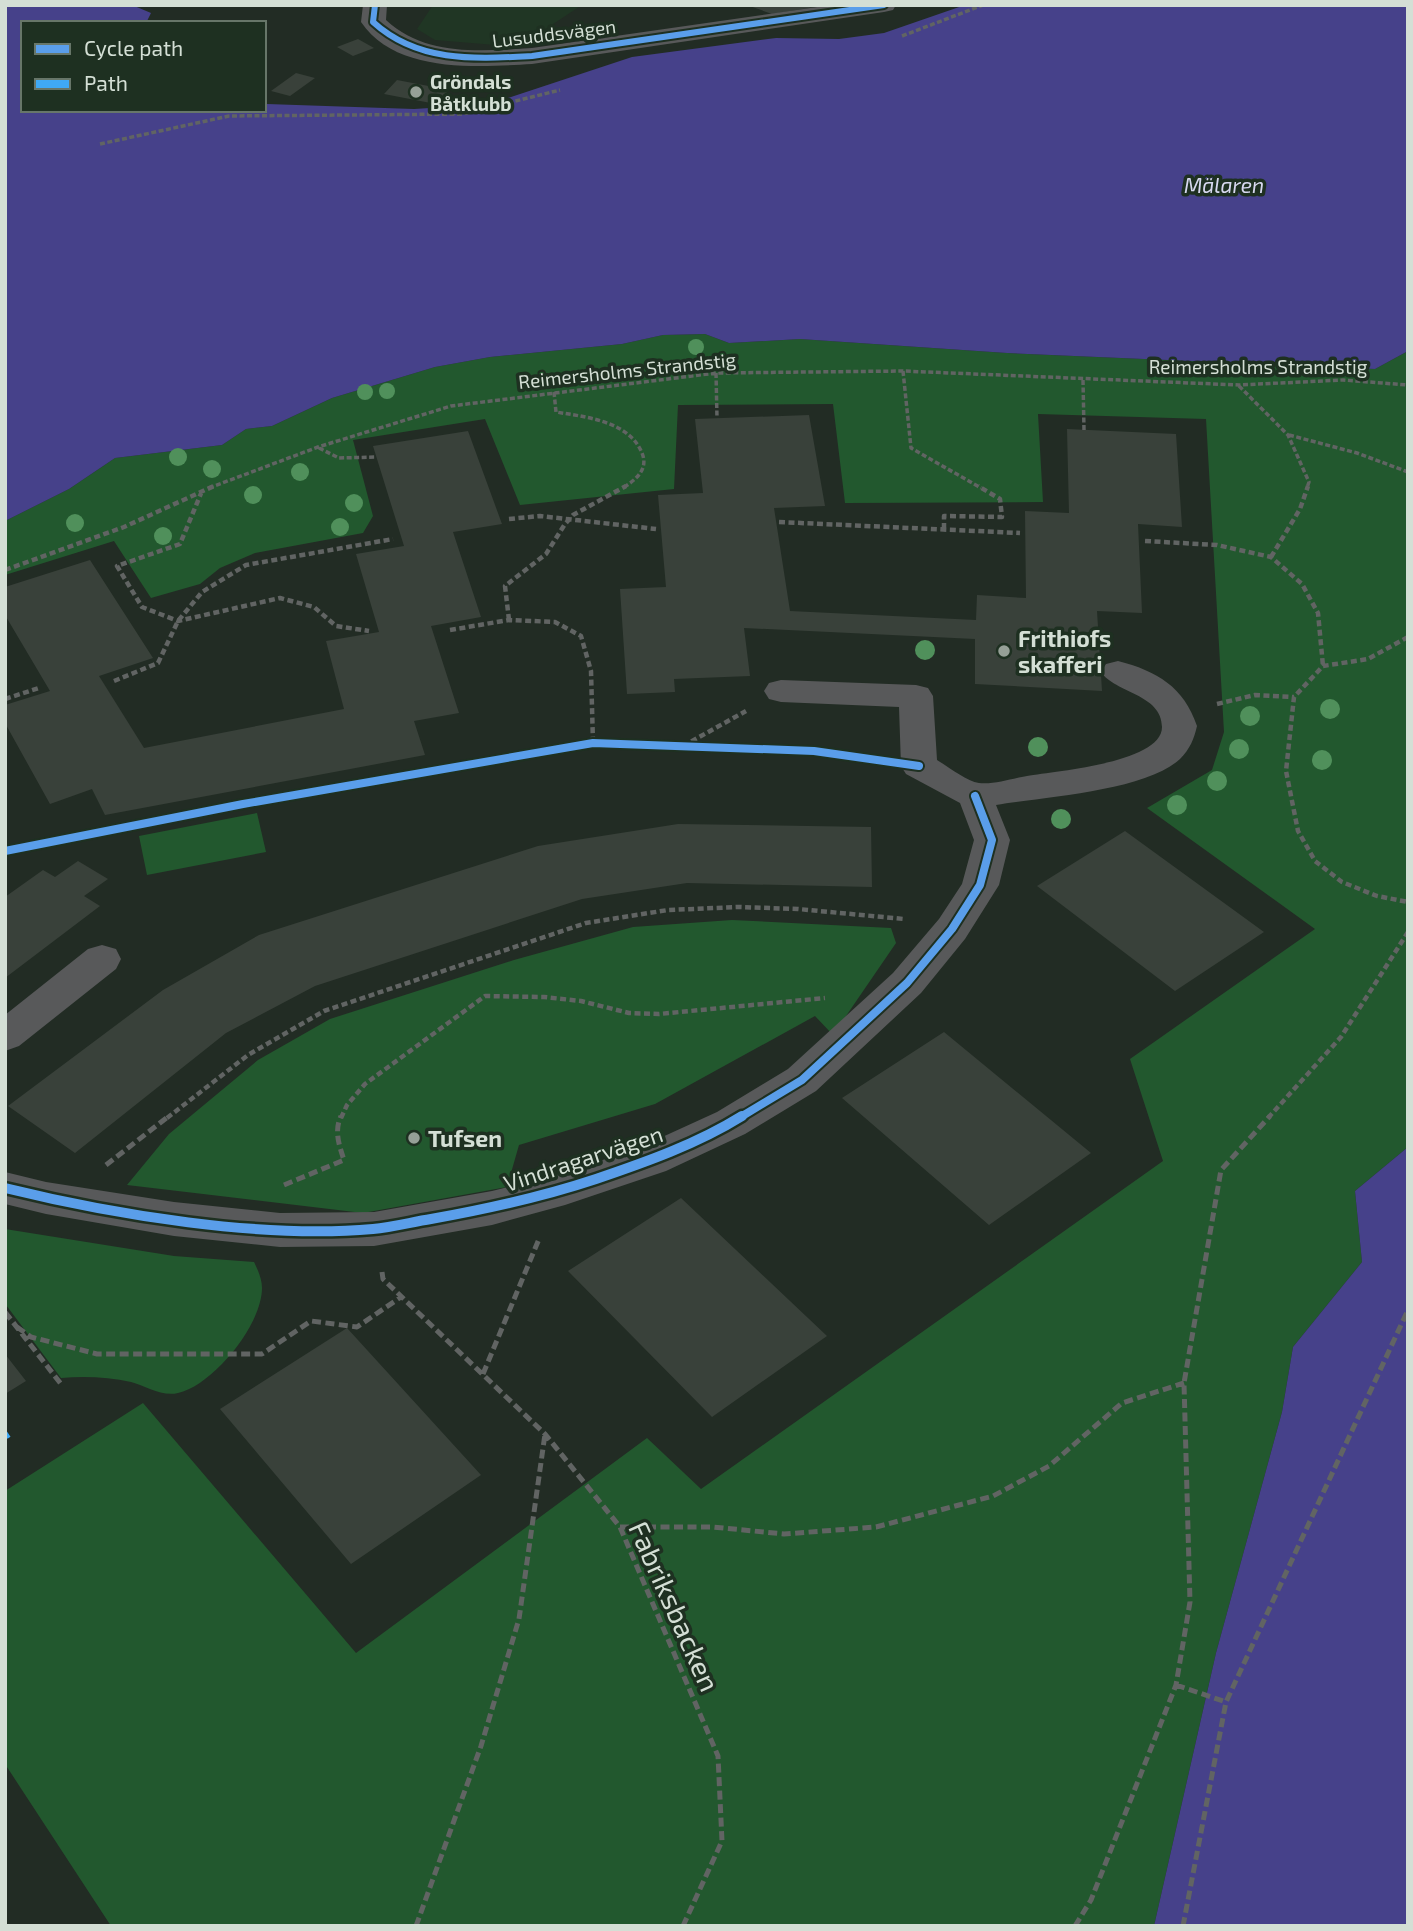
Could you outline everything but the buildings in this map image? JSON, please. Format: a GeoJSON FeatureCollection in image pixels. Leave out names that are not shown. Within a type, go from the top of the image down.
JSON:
{"type":"FeatureCollection","features":[{"type":"Feature","properties":{"kind":"street","name":"Lusuddsvägen"},"geometry":{"type":"LineString","coordinates":[[375,5],[373,22],[383,33],[476,71],[532,55],[884,5]]}},
{"type":"Feature","properties":{"kind":"street"},"geometry":{"type":"LineString","coordinates":[[781,691],[916,696],[919,765],[975,796],[1126,772],[1164,753],[1176,741],[1180,726],[1173,706],[1152,688],[1118,672]]}},
{"type":"Feature","properties":{"kind":"street","name":"Vindragarvägen"},"geometry":{"type":"LineString","coordinates":[[5,1188],[46,1198],[174,1219],[280,1230],[374,1229],[492,1208],[565,1189],[651,1160],[731,1123],[802,1080],[907,984],[953,929],[980,885],[992,839],[975,796]]}},
{"type":"Feature","properties":{"kind":"street"},"geometry":{"type":"LineString","coordinates":[[5,1036],[102,960]]}},
{"type":"Feature","properties":{"kind":"path"},"geometry":{"type":"LineString","coordinates":[[903,372],[911,448],[1000,499],[1002,517],[944,516],[944,529]]}},
{"type":"Feature","properties":{"kind":"path"},"geometry":{"type":"LineString","coordinates":[[716,373],[717,418]]}},
{"type":"Feature","properties":{"kind":"path"},"geometry":{"type":"LineString","coordinates":[[1083,380],[1084,430]]}},
{"type":"Feature","properties":{"kind":"path"},"geometry":{"type":"LineString","coordinates":[[1238,385],[1288,435],[1310,482],[1300,509],[1271,557]]}},
{"type":"Feature","properties":{"kind":"path"},"geometry":{"type":"LineString","coordinates":[[509,620],[505,586],[550,551],[567,521],[632,482],[641,473],[645,463],[642,450],[635,440],[617,429],[594,419],[556,412],[554,392]]}},
{"type":"Feature","properties":{"kind":"path"},"geometry":{"type":"LineString","coordinates":[[1288,435],[1357,453],[1408,472]]}},
{"type":"Feature","properties":{"kind":"path"},"geometry":{"type":"LineString","coordinates":[[318,447],[339,458],[376,457]]}},
{"type":"Feature","properties":{"kind":"path"},"geometry":{"type":"LineString","coordinates":[[202,491],[180,544],[117,566],[142,607],[178,621],[280,598],[314,607],[336,626],[369,631]]}},
{"type":"Feature","properties":{"kind":"path"},"geometry":{"type":"LineString","coordinates":[[509,519],[540,516],[656,529]]}},
{"type":"Feature","properties":{"kind":"path"},"geometry":{"type":"LineString","coordinates":[[779,522],[1020,533]]}},
{"type":"Feature","properties":{"kind":"path"},"geometry":{"type":"LineString","coordinates":[[114,681],[158,663],[178,621],[202,592],[246,565],[393,539]]}},
{"type":"Feature","properties":{"kind":"path"},"geometry":{"type":"LineString","coordinates":[[1145,541],[1217,545],[1271,557],[1302,584],[1318,613],[1323,666]]}},
{"type":"Feature","properties":{"kind":"path"},"geometry":{"type":"LineString","coordinates":[[450,630],[509,620],[555,622],[582,636],[591,671],[593,743]]}},
{"type":"Feature","properties":{"kind":"path"},"geometry":{"type":"LineString","coordinates":[[1408,637],[1385,654],[1353,665],[1323,666],[1294,697],[1286,771],[1298,831],[1315,861],[1342,882],[1377,896],[1408,902]]}},
{"type":"Feature","properties":{"kind":"path"},"geometry":{"type":"LineString","coordinates":[[5,699],[39,688]]}},
{"type":"Feature","properties":{"kind":"path"},"geometry":{"type":"LineString","coordinates":[[683,746],[781,691]]}},
{"type":"Feature","properties":{"kind":"path"},"geometry":{"type":"LineString","coordinates":[[1180,726],[1216,704],[1236,696],[1259,694],[1294,697]]}},
{"type":"Feature","properties":{"kind":"path"},"geometry":{"type":"LineString","coordinates":[[580,746],[606,744]]}},
{"type":"Feature","properties":{"kind":"path"},"geometry":{"type":"LineString","coordinates":[[670,746],[709,747]]}},
{"type":"Feature","properties":{"kind":"path"},"geometry":{"type":"LineString","coordinates":[[100,1170],[248,1055],[324,1011],[586,923],[668,911],[750,907],[875,915],[953,929]]}},
{"type":"Feature","properties":{"kind":"path"},"geometry":{"type":"LineString","coordinates":[[1075,1926],[1091,1900],[1176,1685],[1190,1602],[1184,1383],[1221,1170],[1341,1037],[1408,932]]}},
{"type":"Feature","properties":{"kind":"path"},"geometry":{"type":"LineString","coordinates":[[283,1186],[344,1160],[337,1140],[338,1123],[365,1084],[485,996],[544,997],[581,1001],[629,1013],[659,1014],[837,998]]}},
{"type":"Feature","properties":{"kind":"path"},"geometry":{"type":"LineString","coordinates":[[483,1374],[542,1231]]}},
{"type":"Feature","properties":{"kind":"path"},"geometry":{"type":"LineString","coordinates":[[17,1327],[52,1343],[97,1354],[262,1354],[311,1321],[357,1327],[401,1297]]}},
{"type":"Feature","properties":{"kind":"path"},"geometry":{"type":"LineString","coordinates":[[1182,1926],[1226,1702],[1408,1310]]}},
{"type":"Feature","properties":{"kind":"path"},"geometry":{"type":"LineString","coordinates":[[5,1312],[61,1384]]}},
{"type":"Feature","properties":{"kind":"path"},"geometry":{"type":"LineString","coordinates":[[620,1528],[713,1527],[784,1535],[889,1523],[993,1496],[1049,1465],[1122,1403],[1184,1383]]}},
{"type":"Feature","properties":{"kind":"path"},"geometry":{"type":"LineString","coordinates":[[416,1926],[481,1746],[519,1619],[545,1434]]}},
{"type":"Feature","properties":{"kind":"path"},"geometry":{"type":"LineString","coordinates":[[1176,1685],[1226,1702]]}},
{"type":"Feature","properties":{"kind":"shaded area"},"geometry":{"type":"Polygon","coordinates":[[[433,5],[582,5],[518,47],[435,40],[417,29],[433,5]]]}},
{"type":"Feature","properties":{"kind":"green space"},"geometry":{"type":"Polygon","coordinates":[[[705,334],[729,343],[800,339],[1007,353],[1375,369],[1408,351],[1408,1147],[1355,1191],[1362,1262],[1293,1347],[1282,1412],[1216,1653],[1154,1926],[111,1926],[5,1764],[5,1491],[143,1403],[356,1653],[647,1438],[701,1489],[1163,1161],[1130,1059],[1315,929],[1147,808],[1212,770],[1224,732],[1206,419],[1038,414],[1043,502],[845,503],[833,404],[678,405],[674,489],[520,505],[485,419],[353,440],[373,516],[363,533],[255,553],[220,568],[200,584],[151,598],[114,541],[5,575],[5,521],[69,489],[115,458],[222,445],[246,429],[272,426],[332,398],[435,367],[490,357],[622,344],[663,335],[705,334]]]}},
{"type":"Feature","properties":{"kind":"green space"},"geometry":{"type":"Polygon","coordinates":[[[257,813],[266,852],[147,875],[139,836],[257,813]]]}},
{"type":"Feature","properties":{"kind":"green space"},"geometry":{"type":"Polygon","coordinates":[[[732,920],[891,928],[896,943],[833,1035],[815,1016],[655,1104],[519,1145],[507,1187],[363,1213],[127,1185],[169,1134],[258,1060],[330,1019],[514,960],[633,927],[732,920]]]}},
{"type":"Feature","properties":{"kind":"green space"},"geometry":{"type":"Polygon","coordinates":[[[5,1229],[174,1256],[254,1262],[262,1285],[260,1303],[245,1335],[233,1351],[220,1366],[192,1388],[172,1394],[114,1379],[61,1378],[6,1305],[5,1229]]]}},
{"type":"Feature","properties":{"kind":"water","name":"Mälaren"},"geometry":{"type":"Polygon","coordinates":[[[5,5],[132,5],[151,13],[147,21],[21,21],[21,112],[225,113],[266,112],[267,104],[414,109],[477,105],[505,99],[632,57],[776,38],[839,39],[884,33],[965,5],[1408,5],[1408,351],[1375,369],[1007,353],[800,339],[729,343],[705,334],[663,335],[622,344],[490,357],[435,367],[332,398],[272,426],[246,429],[222,445],[115,458],[69,489],[5,521],[5,5]]]}},
{"type":"Feature","properties":{"kind":"water"},"geometry":{"type":"Polygon","coordinates":[[[1408,1147],[1408,1926],[1154,1926],[1216,1653],[1282,1412],[1293,1347],[1362,1262],[1355,1191],[1408,1147]]]}},
{"type":"Feature","properties":{"kind":"cycle path"},"geometry":{"type":"LineString","coordinates":[[375,5],[373,22],[388,36],[406,46],[426,52],[469,58],[532,56],[884,5]]}},
{"type":"Feature","properties":{"kind":"cycle path"},"geometry":{"type":"LineString","coordinates":[[5,851],[243,804],[593,743],[814,751],[919,766]]}},
{"type":"Feature","properties":{"kind":"cycle path"},"geometry":{"type":"LineString","coordinates":[[5,1188],[46,1198],[174,1219],[280,1230],[374,1229],[492,1208],[565,1189],[651,1160],[731,1123],[802,1080],[907,983],[952,929],[980,885],[992,840],[975,796]]}},
{"type":"Feature","properties":{"kind":"place","name":"Gröndals Båtklubb"},"geometry":{"type":"Point","coordinates":[416,92]}},
{"type":"Feature","properties":{"kind":"place","name":"Frithiofs skafferi"},"geometry":{"type":"Point","coordinates":[1004,651]}},
{"type":"Feature","properties":{"kind":"place","name":"Tufsen"},"geometry":{"type":"Point","coordinates":[414,1138]}}]}
